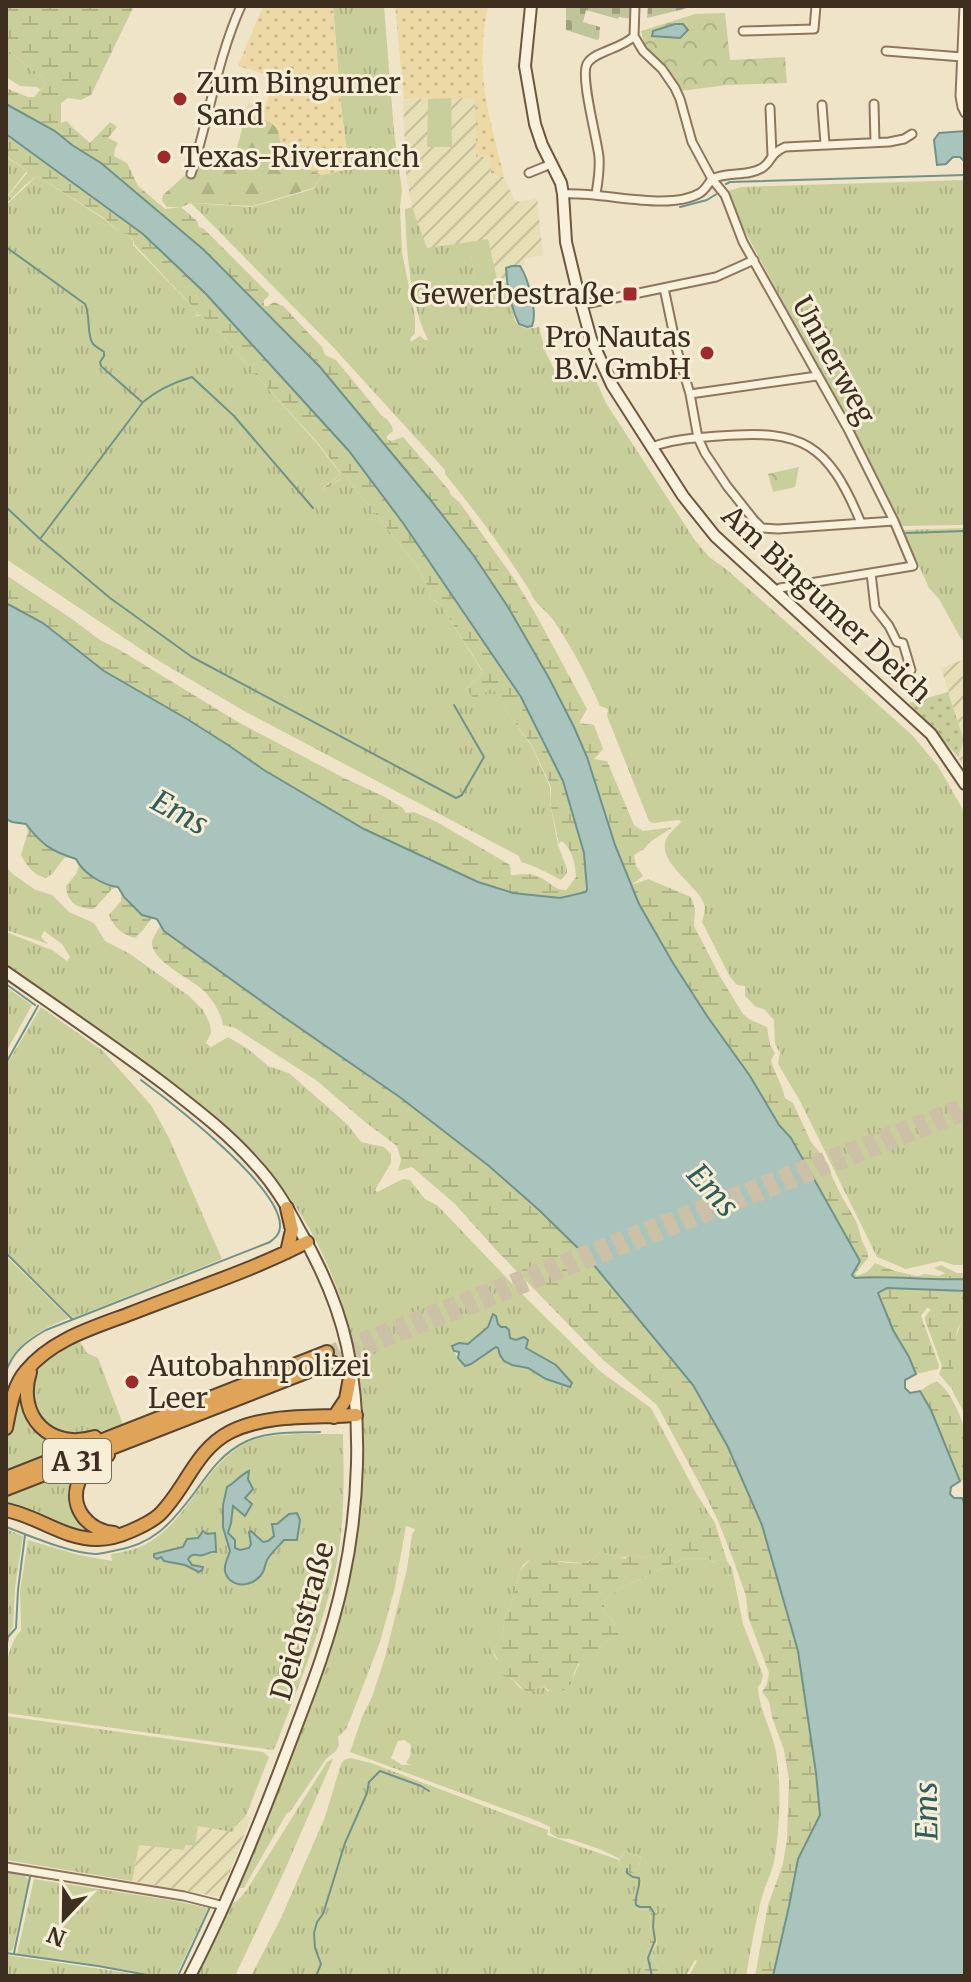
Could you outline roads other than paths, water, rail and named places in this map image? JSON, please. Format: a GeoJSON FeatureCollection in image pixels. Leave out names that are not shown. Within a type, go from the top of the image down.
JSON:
{"type":"FeatureCollection","features":[{"type":"Feature","properties":{"kind":"highway"},"geometry":{"type":"LineString","coordinates":[[287,1208],[292,1230],[287,1252]]}},
{"type":"Feature","properties":{"kind":"highway"},"geometry":{"type":"LineString","coordinates":[[6,1428],[14,1394],[23,1374],[37,1358],[53,1347],[96,1327],[239,1273],[307,1242]]}},
{"type":"Feature","properties":{"kind":"highway","name":"A 31"},"geometry":{"type":"LineString","coordinates":[[6,1478],[330,1357],[6,1489]]}},
{"type":"Feature","properties":{"kind":"highway"},"geometry":{"type":"LineString","coordinates":[[37,1358],[26,1389],[26,1401],[36,1423],[63,1438],[80,1440],[113,1436]]}},
{"type":"Feature","properties":{"kind":"highway"},"geometry":{"type":"LineString","coordinates":[[334,1417],[346,1399],[351,1372]]}},
{"type":"Feature","properties":{"kind":"highway"},"geometry":{"type":"LineString","coordinates":[[6,1510],[32,1517],[81,1538],[120,1536],[159,1515],[200,1457],[230,1432],[263,1421],[356,1415]]}},
{"type":"Feature","properties":{"kind":"highway"},"geometry":{"type":"LineString","coordinates":[[133,1530],[110,1532],[92,1526],[79,1507],[77,1488],[83,1475],[99,1459],[139,1441],[147,1434]]}},
{"type":"Feature","properties":{"kind":"main road","name":"Am Bingumer Deich"},"geometry":{"type":"LineString","coordinates":[[531,6],[525,57],[535,124],[561,183],[566,242],[591,339],[604,371],[683,496],[705,525],[724,546],[931,734],[965,784]]}},
{"type":"Feature","properties":{"kind":"main road","name":"Deichstraße"},"geometry":{"type":"LineString","coordinates":[[6,972],[138,1065],[209,1120],[255,1164],[307,1242],[339,1314],[347,1347],[356,1415],[356,1473],[354,1518],[340,1598],[315,1677],[287,1750],[224,1906],[190,1976]]}},
{"type":"Feature","properties":{"kind":"street"},"geometry":{"type":"LineString","coordinates":[[191,174],[212,94],[241,6]]}},
{"type":"Feature","properties":{"kind":"street"},"geometry":{"type":"LineString","coordinates":[[596,194],[600,161],[585,70],[593,57],[623,45],[634,36],[635,6]]}},
{"type":"Feature","properties":{"kind":"street"},"geometry":{"type":"LineString","coordinates":[[743,31],[814,29],[816,6]]}},
{"type":"Feature","properties":{"kind":"street"},"geometry":{"type":"LineString","coordinates":[[964,6],[960,96],[965,113]]}},
{"type":"Feature","properties":{"kind":"street","name":"Unnerweg"},"geometry":{"type":"LineString","coordinates":[[634,36],[675,88],[692,142],[712,179],[725,195],[738,231],[848,429],[913,566],[871,573]]}},
{"type":"Feature","properties":{"kind":"street"},"geometry":{"type":"LineString","coordinates":[[886,51],[962,57]]}},
{"type":"Feature","properties":{"kind":"street"},"geometry":{"type":"LineString","coordinates":[[874,104],[875,142]]}},
{"type":"Feature","properties":{"kind":"street"},"geometry":{"type":"LineString","coordinates":[[822,105],[825,144]]}},
{"type":"Feature","properties":{"kind":"street"},"geometry":{"type":"LineString","coordinates":[[770,108],[772,155]]}},
{"type":"Feature","properties":{"kind":"street"},"geometry":{"type":"LineString","coordinates":[[563,194],[677,201],[699,194],[718,175],[760,170],[772,155],[785,147],[875,142],[904,139],[912,134]]}},
{"type":"Feature","properties":{"kind":"street"},"geometry":{"type":"LineString","coordinates":[[529,173],[551,164]]}},
{"type":"Feature","properties":{"kind":"street"},"geometry":{"type":"LineString","coordinates":[[581,305],[716,277],[754,260]]}},
{"type":"Feature","properties":{"kind":"street"},"geometry":{"type":"LineString","coordinates":[[664,288],[698,438],[727,486],[762,528],[894,521]]}},
{"type":"Feature","properties":{"kind":"street"},"geometry":{"type":"LineString","coordinates":[[690,394],[817,376]]}},
{"type":"Feature","properties":{"kind":"street"},"geometry":{"type":"LineString","coordinates":[[652,447],[698,438],[764,434],[795,439],[819,454],[831,468],[851,499],[861,523]]}},
{"type":"Feature","properties":{"kind":"street"},"geometry":{"type":"LineString","coordinates":[[774,592],[780,588],[871,573],[875,608],[897,642],[903,643],[911,670]]}},
{"type":"Feature","properties":{"kind":"street"},"geometry":{"type":"LineString","coordinates":[[6,1867],[184,1896],[224,1906]]}},
{"type":"Feature","properties":{"kind":"water"},"geometry":{"type":"Polygon","coordinates":[[[683,24],[688,30],[680,38],[652,36],[653,31],[683,24]]]}},
{"type":"Feature","properties":{"kind":"water","name":"Ems"},"geometry":{"type":"Polygon","coordinates":[[[6,104],[55,131],[101,163],[204,250],[320,367],[474,556],[508,607],[574,727],[639,904],[707,1016],[750,1076],[779,1125],[791,1138],[860,1261],[852,1275],[855,1278],[965,1279],[965,1291],[887,1288],[878,1293],[916,1374],[905,1380],[905,1388],[910,1393],[920,1391],[931,1410],[960,1481],[951,1487],[950,1494],[954,1498],[962,1498],[965,1505],[965,1976],[773,1976],[798,1859],[820,1815],[798,1651],[762,1525],[728,1447],[693,1385],[588,1258],[489,1166],[401,1098],[164,931],[157,919],[142,915],[118,887],[100,881],[83,869],[76,859],[48,846],[26,824],[6,819],[6,603],[43,623],[104,671],[364,829],[478,882],[513,893],[560,898],[586,892],[587,889],[584,853],[563,781],[521,697],[403,523],[349,451],[206,294],[143,234],[6,134],[6,104]]]}},
{"type":"Feature","properties":{"kind":"water"},"geometry":{"type":"Polygon","coordinates":[[[965,131],[965,160],[953,157],[946,164],[937,165],[934,140],[939,133],[965,131]]]}},
{"type":"Feature","properties":{"kind":"water"},"geometry":{"type":"Polygon","coordinates":[[[520,266],[529,287],[534,313],[532,326],[519,324],[514,311],[506,268],[520,266]]]}},
{"type":"Feature","properties":{"kind":"water"},"geometry":{"type":"Polygon","coordinates":[[[493,1314],[501,1327],[509,1330],[510,1338],[516,1340],[524,1337],[528,1340],[526,1348],[556,1365],[572,1383],[570,1387],[504,1361],[496,1347],[465,1366],[458,1358],[459,1352],[454,1351],[452,1346],[468,1344],[488,1327],[493,1314]]]}},
{"type":"Feature","properties":{"kind":"water"},"geometry":{"type":"Polygon","coordinates":[[[249,1471],[248,1479],[253,1489],[245,1498],[252,1504],[245,1516],[233,1506],[228,1533],[235,1540],[235,1548],[249,1548],[251,1531],[263,1542],[268,1541],[274,1536],[272,1524],[277,1524],[289,1514],[297,1513],[300,1520],[297,1540],[284,1540],[269,1557],[260,1576],[248,1584],[239,1584],[230,1580],[225,1573],[230,1551],[223,1527],[223,1505],[227,1487],[249,1471]]]}},
{"type":"Feature","properties":{"kind":"water"},"geometry":{"type":"Polygon","coordinates":[[[203,1531],[215,1533],[216,1552],[193,1555],[188,1559],[192,1565],[203,1567],[199,1572],[154,1557],[154,1554],[183,1547],[187,1539],[198,1538],[203,1531]]]}},
{"type":"Feature","properties":{"kind":"waterway"},"geometry":{"type":"LineString","coordinates":[[726,184],[965,175]]}},
{"type":"Feature","properties":{"kind":"waterway"},"geometry":{"type":"LineString","coordinates":[[680,207],[707,200],[718,193]]}},
{"type":"Feature","properties":{"kind":"waterway"},"geometry":{"type":"LineString","coordinates":[[6,247],[85,304],[91,340],[104,352],[101,366],[142,402]]}},
{"type":"Feature","properties":{"kind":"waterway"},"geometry":{"type":"LineString","coordinates":[[313,508],[234,416],[192,377],[166,387],[143,402],[40,539],[110,598],[192,657],[456,798],[462,795],[484,757],[454,705]]}},
{"type":"Feature","properties":{"kind":"waterway"},"geometry":{"type":"LineString","coordinates":[[6,507],[39,538]]}},
{"type":"Feature","properties":{"kind":"waterway"},"geometry":{"type":"LineString","coordinates":[[906,533],[965,531]]}},
{"type":"Feature","properties":{"kind":"waterway"},"geometry":{"type":"LineString","coordinates":[[6,984],[35,1005]]}},
{"type":"Feature","properties":{"kind":"waterway"},"geometry":{"type":"LineString","coordinates":[[6,1063],[38,1006]]}},
{"type":"Feature","properties":{"kind":"waterway"},"geometry":{"type":"LineString","coordinates":[[6,1372],[12,1358],[22,1347],[46,1330],[270,1242],[279,1232],[276,1210],[246,1169],[199,1126],[141,1080]]}},
{"type":"Feature","properties":{"kind":"waterway"},"geometry":{"type":"LineString","coordinates":[[6,1253],[72,1319]]}},
{"type":"Feature","properties":{"kind":"waterway"},"geometry":{"type":"LineString","coordinates":[[6,1527],[85,1553],[100,1554],[127,1548],[150,1538],[169,1523],[218,1463],[238,1445],[264,1436],[320,1432]]}},
{"type":"Feature","properties":{"kind":"waterway"},"geometry":{"type":"LineString","coordinates":[[6,1649],[8,1637],[16,1628],[25,1535]]}},
{"type":"Feature","properties":{"kind":"waterway"},"geometry":{"type":"LineString","coordinates":[[316,1976],[321,1964],[315,1948],[317,1922],[323,1914],[345,1843],[369,1782],[380,1771],[429,1791]]}},
{"type":"Feature","properties":{"kind":"waterway"},"geometry":{"type":"LineString","coordinates":[[627,1869],[627,1873],[639,1878],[636,1905],[650,1907],[654,1913],[655,1940],[648,1958],[652,1976]]}},
{"type":"Feature","properties":{"kind":"waterway"},"geometry":{"type":"LineString","coordinates":[[6,1872],[74,1882]]}},
{"type":"Feature","properties":{"kind":"waterway"},"geometry":{"type":"LineString","coordinates":[[14,1953],[30,1877]]}},
{"type":"Feature","properties":{"kind":"waterway"},"geometry":{"type":"LineString","coordinates":[[132,1891],[182,1900]]}},
{"type":"Feature","properties":{"kind":"waterway"},"geometry":{"type":"LineString","coordinates":[[178,1976],[210,1907],[189,1901]]}},
{"type":"Feature","properties":{"kind":"waterway"},"geometry":{"type":"LineString","coordinates":[[6,1953],[153,1976]]}},
{"type":"Feature","properties":{"kind":"tunnel"},"geometry":{"type":"LineString","coordinates":[[327,1352],[965,1103]]}},
{"type":"Feature","properties":{"kind":"tunnel"},"geometry":{"type":"LineString","coordinates":[[332,1362],[965,1115]]}},
{"type":"Feature","properties":{"kind":"place","name":"Zum Bingumer Sand"},"geometry":{"type":"Point","coordinates":[180,99]}},
{"type":"Feature","properties":{"kind":"place","name":"Texas-Riverranch"},"geometry":{"type":"Point","coordinates":[164,157]}},
{"type":"Feature","properties":{"kind":"place","name":"Gewerbestraße"},"geometry":{"type":"Point","coordinates":[630,294]}},
{"type":"Feature","properties":{"kind":"place","name":"Pro Nautas B.V. GmbH"},"geometry":{"type":"Point","coordinates":[707,353]}},
{"type":"Feature","properties":{"kind":"place","name":"Autobahnpolizei Leer"},"geometry":{"type":"Point","coordinates":[132,1382]}}]}
